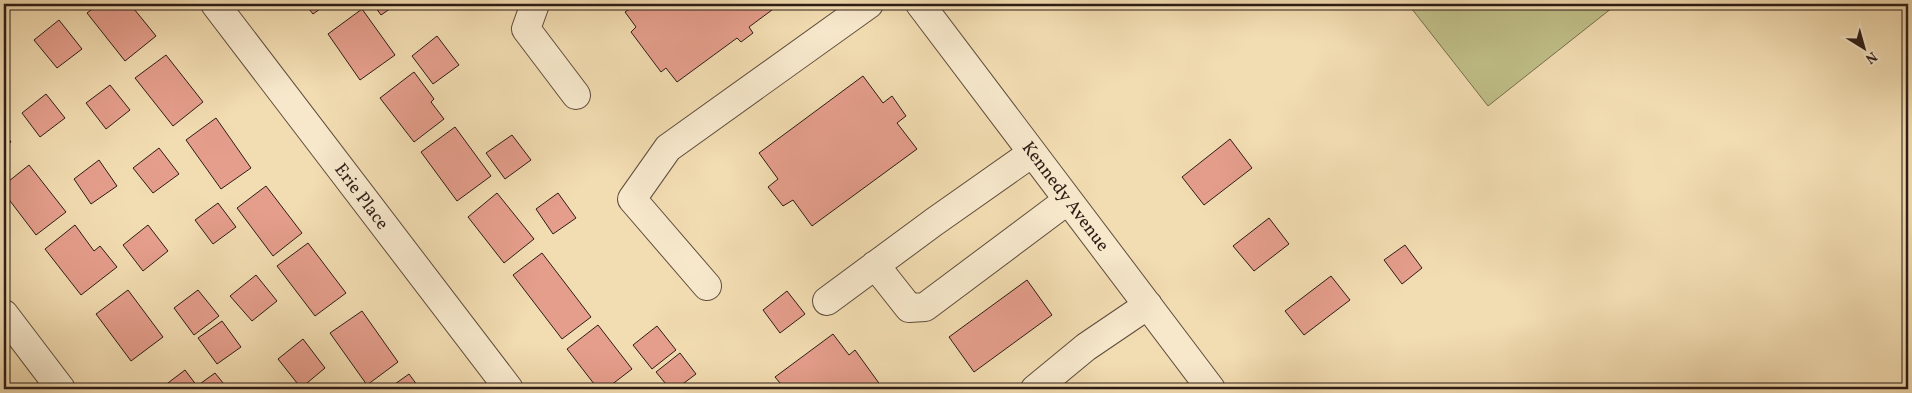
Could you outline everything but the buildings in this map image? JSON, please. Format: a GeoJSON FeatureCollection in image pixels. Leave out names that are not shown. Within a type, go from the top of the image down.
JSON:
{"type":"FeatureCollection","features":[{"type":"Feature","properties":{"kind":"street","name":"Erie Place"},"geometry":{"type":"LineString","coordinates":[[215,4],[509,389]]}},
{"type":"Feature","properties":{"kind":"street"},"geometry":{"type":"LineString","coordinates":[[535,4],[526,29],[576,95]]}},
{"type":"Feature","properties":{"kind":"street"},"geometry":{"type":"LineString","coordinates":[[707,286],[632,198],[668,148],[869,4]]}},
{"type":"Feature","properties":{"kind":"street","name":"Kennedy Avenue"},"geometry":{"type":"LineString","coordinates":[[920,4],[1211,389]]}},
{"type":"Feature","properties":{"kind":"street"},"geometry":{"type":"LineString","coordinates":[[827,300],[1032,153]]}},
{"type":"Feature","properties":{"kind":"street"},"geometry":{"type":"LineString","coordinates":[[875,265],[909,308],[926,307],[1068,200]]}},
{"type":"Feature","properties":{"kind":"street"},"geometry":{"type":"LineString","coordinates":[[1035,389],[1086,347],[1148,305]]}},
{"type":"Feature","properties":{"kind":"street"},"geometry":{"type":"LineString","coordinates":[[4,314],[61,389]]}},
{"type":"Feature","properties":{"kind":"shaded area"},"geometry":{"type":"Polygon","coordinates":[[[1408,4],[1617,4],[1488,106],[1408,4]]]}}]}
